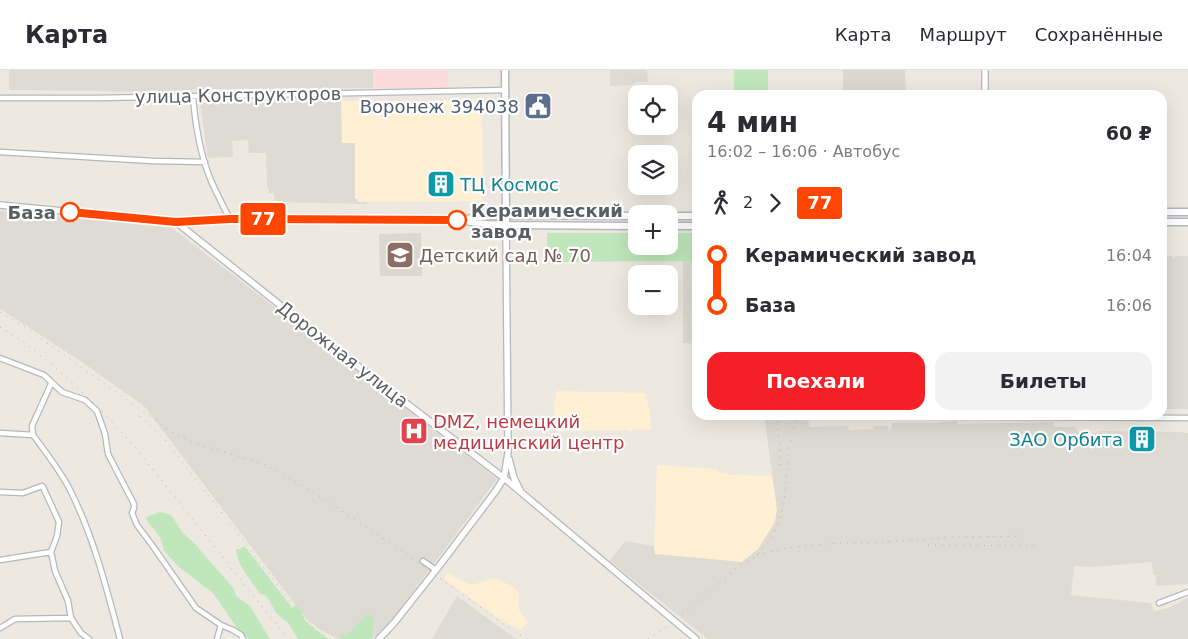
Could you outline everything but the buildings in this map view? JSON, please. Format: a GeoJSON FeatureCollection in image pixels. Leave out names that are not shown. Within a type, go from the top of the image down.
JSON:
{"type":"FeatureCollection","features":[{"type":"Feature","properties":{"kind":"main road"},"geometry":{"type":"LineString","coordinates":[[505,70],[506,225],[628,226]]}},
{"type":"Feature","properties":{"kind":"main road"},"geometry":{"type":"LineString","coordinates":[[1167,212],[1188,212]]}},
{"type":"Feature","properties":{"kind":"main road"},"geometry":{"type":"LineString","coordinates":[[506,215],[628,216]]}},
{"type":"Feature","properties":{"kind":"main road"},"geometry":{"type":"LineString","coordinates":[[678,216],[692,216]]}},
{"type":"Feature","properties":{"kind":"main road"},"geometry":{"type":"LineString","coordinates":[[1167,222],[1188,222]]}},
{"type":"Feature","properties":{"kind":"main road"},"geometry":{"type":"LineString","coordinates":[[678,226],[692,226]]}},
{"type":"Feature","properties":{"kind":"street"},"geometry":{"type":"LineString","coordinates":[[985,70],[985,90]]}},
{"type":"Feature","properties":{"kind":"street","name":"улица Конструкторов"},"geometry":{"type":"LineString","coordinates":[[0,98],[98,98],[506,90]]}},
{"type":"Feature","properties":{"kind":"street"},"geometry":{"type":"LineString","coordinates":[[193,96],[197,130],[208,174],[230,219]]}},
{"type":"Feature","properties":{"kind":"street"},"geometry":{"type":"LineString","coordinates":[[0,152],[152,161],[205,162]]}},
{"type":"Feature","properties":{"kind":"street"},"geometry":{"type":"LineString","coordinates":[[0,205],[176,222],[230,219],[457,220],[506,225],[508,454],[504,478],[436,570],[379,639]]}},
{"type":"Feature","properties":{"kind":"street"},"geometry":{"type":"LineString","coordinates":[[457,220],[476,216],[506,215]]}},
{"type":"Feature","properties":{"kind":"street","name":"Дорожная улица"},"geometry":{"type":"LineString","coordinates":[[176,222],[334,348],[504,478],[696,639]]}},
{"type":"Feature","properties":{"kind":"street"},"geometry":{"type":"LineString","coordinates":[[0,358],[44,375],[51,384],[62,392],[85,400],[97,411],[105,434],[108,454],[134,504],[132,514],[136,525],[196,608],[221,625],[241,635],[243,639]]}},
{"type":"Feature","properties":{"kind":"street"},"geometry":{"type":"LineString","coordinates":[[51,384],[32,426],[32,435],[55,465],[83,518],[95,548],[120,639]]}},
{"type":"Feature","properties":{"kind":"street"},"geometry":{"type":"LineString","coordinates":[[1167,418],[1188,418]]}},
{"type":"Feature","properties":{"kind":"street"},"geometry":{"type":"LineString","coordinates":[[0,433],[32,435]]}},
{"type":"Feature","properties":{"kind":"street"},"geometry":{"type":"LineString","coordinates":[[508,454],[514,478],[522,494]]}},
{"type":"Feature","properties":{"kind":"street"},"geometry":{"type":"LineString","coordinates":[[0,492],[23,493],[42,486],[44,487],[59,522],[57,536],[51,552],[55,571],[68,602],[71,618],[81,633],[90,639]]}},
{"type":"Feature","properties":{"kind":"street"},"geometry":{"type":"LineString","coordinates":[[0,560],[51,552]]}},
{"type":"Feature","properties":{"kind":"street"},"geometry":{"type":"LineString","coordinates":[[423,561],[436,570]]}},
{"type":"Feature","properties":{"kind":"street"},"geometry":{"type":"LineString","coordinates":[[1159,603],[1188,592]]}},
{"type":"Feature","properties":{"kind":"street"},"geometry":{"type":"LineString","coordinates":[[0,628],[15,619],[71,618]]}},
{"type":"Feature","properties":{"kind":"street"},"geometry":{"type":"LineString","coordinates":[[217,639],[221,625]]}},
{"type":"Feature","properties":{"kind":"shaded area"},"geometry":{"type":"Polygon","coordinates":[[[9,70],[373,70],[373,88],[203,89],[160,92],[9,90],[9,70]]]}},
{"type":"Feature","properties":{"kind":"shaded area"},"geometry":{"type":"Polygon","coordinates":[[[373,70],[448,70],[448,88],[373,88],[373,70]]]}},
{"type":"Feature","properties":{"kind":"shaded area"},"geometry":{"type":"Polygon","coordinates":[[[610,70],[647,70],[648,82],[610,86],[610,70]]]}},
{"type":"Feature","properties":{"kind":"shaded area"},"geometry":{"type":"Polygon","coordinates":[[[843,70],[905,70],[906,90],[843,90],[843,70]]]}},
{"type":"Feature","properties":{"kind":"shaded area"},"geometry":{"type":"Polygon","coordinates":[[[482,98],[483,201],[357,202],[355,199],[355,143],[342,144],[341,101],[429,101],[482,98]]]}},
{"type":"Feature","properties":{"kind":"shaded area"},"geometry":{"type":"Polygon","coordinates":[[[341,101],[342,143],[355,143],[355,199],[358,202],[367,202],[367,204],[274,202],[274,193],[269,193],[269,188],[267,187],[266,153],[249,153],[248,140],[232,141],[233,157],[208,158],[200,103],[341,101]]]}},
{"type":"Feature","properties":{"kind":"shaded area"},"geometry":{"type":"Polygon","coordinates":[[[0,211],[172,228],[497,479],[392,620],[373,639],[338,639],[307,620],[144,406],[79,360],[0,309],[0,211]]]}},
{"type":"Feature","properties":{"kind":"shaded area","name":"Детский сад № 70"},"geometry":{"type":"Polygon","coordinates":[[[421,233],[422,276],[380,276],[379,234],[421,233]]]}},
{"type":"Feature","properties":{"kind":"shaded area"},"geometry":{"type":"Polygon","coordinates":[[[1167,256],[1175,258],[1175,256],[1188,256],[1188,409],[1167,409],[1167,256]]]}},
{"type":"Feature","properties":{"kind":"shaded area"},"geometry":{"type":"Polygon","coordinates":[[[683,261],[692,261],[692,344],[683,343],[683,261]]]}},
{"type":"Feature","properties":{"kind":"shaded area"},"geometry":{"type":"Polygon","coordinates":[[[556,391],[645,393],[650,413],[651,430],[634,429],[632,432],[628,430],[555,431],[554,401],[556,400],[556,391]]]}},
{"type":"Feature","properties":{"kind":"shaded area"},"geometry":{"type":"Polygon","coordinates":[[[765,420],[808,420],[809,427],[848,426],[849,430],[874,429],[874,426],[888,426],[889,433],[892,423],[957,421],[957,424],[1054,422],[1054,427],[1075,427],[1079,433],[1099,433],[1099,431],[1188,433],[1188,584],[1156,586],[1156,575],[1153,575],[1152,562],[1092,567],[1074,566],[1071,595],[1151,603],[1154,611],[1168,608],[1188,598],[1188,639],[708,639],[610,561],[625,541],[654,546],[655,554],[742,562],[758,549],[775,522],[777,509],[765,420]]]}},
{"type":"Feature","properties":{"kind":"shaded area"},"geometry":{"type":"Polygon","coordinates":[[[657,465],[717,469],[719,473],[727,473],[727,475],[773,476],[777,509],[776,522],[758,549],[742,562],[654,554],[657,465]]]}},
{"type":"Feature","properties":{"kind":"shaded area"},"geometry":{"type":"Polygon","coordinates":[[[448,572],[457,579],[472,585],[494,578],[512,586],[519,593],[518,608],[527,622],[521,630],[504,622],[444,579],[448,572]]]}},
{"type":"Feature","properties":{"kind":"shaded area"},"geometry":{"type":"Polygon","coordinates":[[[457,596],[515,638],[518,639],[432,639],[457,596]]]}},
{"type":"Feature","properties":{"kind":"green space"},"geometry":{"type":"Polygon","coordinates":[[[734,70],[768,70],[768,90],[734,90],[734,70]]]}},
{"type":"Feature","properties":{"kind":"green space"},"geometry":{"type":"Polygon","coordinates":[[[547,233],[628,233],[628,255],[678,255],[678,233],[692,233],[692,261],[550,262],[547,260],[547,233]]]}},
{"type":"Feature","properties":{"kind":"green space"},"geometry":{"type":"Polygon","coordinates":[[[160,512],[171,515],[182,532],[195,544],[234,589],[236,596],[250,606],[270,639],[249,639],[237,628],[213,593],[179,567],[164,551],[160,537],[146,517],[160,512]]]}},
{"type":"Feature","properties":{"kind":"green space"},"geometry":{"type":"Polygon","coordinates":[[[243,546],[293,609],[296,605],[303,611],[302,615],[306,622],[328,639],[298,639],[288,623],[276,613],[268,598],[260,594],[242,567],[236,549],[240,549],[243,546]]]}},
{"type":"Feature","properties":{"kind":"green space"},"geometry":{"type":"Polygon","coordinates":[[[366,615],[371,615],[374,618],[370,639],[342,639],[341,635],[347,635],[366,615]]]}},
{"type":"Feature","properties":{"kind":"railway"},"geometry":{"type":"LineString","coordinates":[[0,312],[28,329],[172,432],[191,442],[264,464],[316,494],[398,548],[516,633],[529,639]]}},
{"type":"Feature","properties":{"kind":"railway"},"geometry":{"type":"LineString","coordinates":[[0,327],[25,343],[59,371],[102,411],[135,447],[288,639]]}},
{"type":"Feature","properties":{"kind":"railway"},"geometry":{"type":"LineString","coordinates":[[140,416],[167,442],[306,622],[318,632],[331,639]]}},
{"type":"Feature","properties":{"kind":"railway"},"geometry":{"type":"LineString","coordinates":[[777,420],[781,471]]}},
{"type":"Feature","properties":{"kind":"railway"},"geometry":{"type":"LineString","coordinates":[[648,639],[675,621],[738,567],[757,555],[768,542],[777,526],[784,503],[789,447],[794,426],[798,420]]}},
{"type":"Feature","properties":{"kind":"railway"},"geometry":{"type":"LineString","coordinates":[[757,555],[786,548],[838,543],[868,543],[957,537],[1025,536]]}},
{"type":"Feature","properties":{"kind":"railway"},"geometry":{"type":"LineString","coordinates":[[928,545],[1035,546]]}},
{"type":"Feature","properties":{"kind":"bus line","name":"77"},"geometry":{"type":"LineString","coordinates":[[70,212],[176,222],[230,219],[457,220]]}},
{"type":"Feature","properties":{"kind":"place","name":"Воронеж 394038"},"geometry":{"type":"Point","coordinates":[538,106]}},
{"type":"Feature","properties":{"kind":"place","name":"ТЦ Космос"},"geometry":{"type":"Point","coordinates":[441,184]}},
{"type":"Feature","properties":{"kind":"place","name":"База"},"geometry":{"type":"Point","coordinates":[70,212]}},
{"type":"Feature","properties":{"kind":"place","name":"Керамический завод"},"geometry":{"type":"Point","coordinates":[457,220]}},
{"type":"Feature","properties":{"kind":"place","name":"Детский сад № 70"},"geometry":{"type":"Point","coordinates":[400,255]}},
{"type":"Feature","properties":{"kind":"place","name":"DMZ, немецкий медицинский центр"},"geometry":{"type":"Point","coordinates":[414,431]}},
{"type":"Feature","properties":{"kind":"place","name":"ЗАО Орбита"},"geometry":{"type":"Point","coordinates":[1142,439]}}]}
